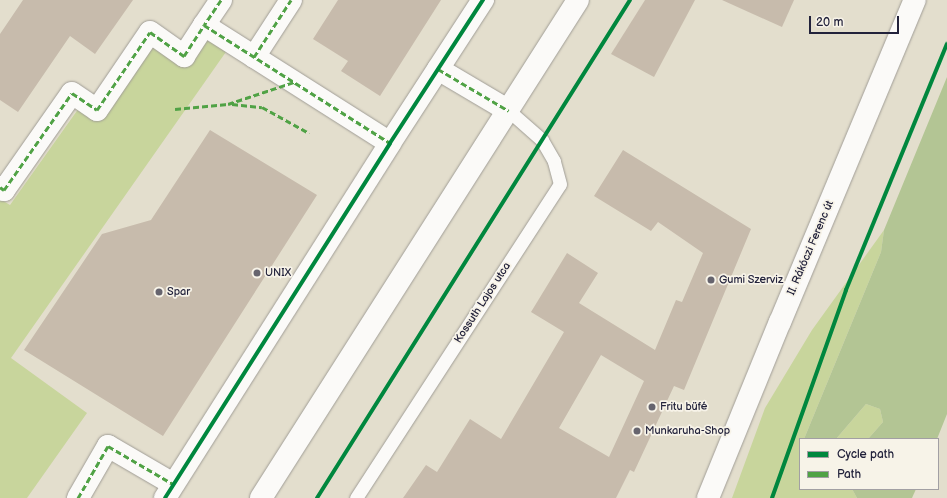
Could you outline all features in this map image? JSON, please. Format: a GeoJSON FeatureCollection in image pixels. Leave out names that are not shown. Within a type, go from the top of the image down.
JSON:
{"type":"FeatureCollection","features":[{"type":"Feature","properties":{"kind":"street"},"geometry":{"type":"LineString","coordinates":[[0,187],[4,190],[72,92],[97,110],[150,32],[184,56],[221,0]]}},
{"type":"Feature","properties":{"kind":"street"},"geometry":{"type":"LineString","coordinates":[[254,57],[291,0]]}},
{"type":"Feature","properties":{"kind":"street"},"geometry":{"type":"LineString","coordinates":[[78,498],[108,446],[169,491],[482,0]]}},
{"type":"Feature","properties":{"kind":"street"},"geometry":{"type":"LineString","coordinates":[[261,498],[509,111],[578,0]]}},
{"type":"Feature","properties":{"kind":"street","name":"II. Rákóczi Ferenc út"},"geometry":{"type":"LineString","coordinates":[[708,498],[915,0]]}},
{"type":"Feature","properties":{"kind":"street"},"geometry":{"type":"LineString","coordinates":[[204,25],[390,143]]}},
{"type":"Feature","properties":{"kind":"street"},"geometry":{"type":"LineString","coordinates":[[438,69],[509,111]]}},
{"type":"Feature","properties":{"kind":"lane","name":"Kossuth Lajos utca"},"geometry":{"type":"LineString","coordinates":[[356,498],[560,184],[554,161],[542,140],[509,111]]}},
{"type":"Feature","properties":{"kind":"green space"},"geometry":{"type":"Polygon","coordinates":[[[206,35],[228,49],[11,358],[87,413],[27,498],[0,498],[0,199],[10,205],[79,108],[96,121],[151,44],[184,67],[206,35]]]}},
{"type":"Feature","properties":{"kind":"green space"},"geometry":{"type":"Polygon","coordinates":[[[947,77],[947,414],[937,438],[869,438],[883,422],[880,409],[866,404],[837,438],[804,438],[881,252],[884,230],[947,77]]]}},
{"type":"Feature","properties":{"kind":"green space"},"geometry":{"type":"Polygon","coordinates":[[[884,230],[881,252],[804,438],[799,438],[799,490],[853,490],[857,498],[732,498],[765,408],[812,330],[884,230]]]}},
{"type":"Feature","properties":{"kind":"green space"},"geometry":{"type":"Polygon","coordinates":[[[866,404],[880,409],[883,422],[869,438],[837,438],[866,404]]]}},
{"type":"Feature","properties":{"kind":"green space"},"geometry":{"type":"Polygon","coordinates":[[[853,490],[916,490],[912,498],[857,498],[853,490]]]}},
{"type":"Feature","properties":{"kind":"building"},"geometry":{"type":"Polygon","coordinates":[[[23,0],[133,0],[95,54],[70,36],[18,112],[0,100],[0,34],[23,0]]]}},
{"type":"Feature","properties":{"kind":"building"},"geometry":{"type":"Polygon","coordinates":[[[338,0],[441,0],[380,96],[341,71],[348,61],[313,39],[338,0]]]}},
{"type":"Feature","properties":{"kind":"building"},"geometry":{"type":"Polygon","coordinates":[[[645,0],[695,0],[654,77],[611,54],[645,0]]]}},
{"type":"Feature","properties":{"kind":"building"},"geometry":{"type":"Polygon","coordinates":[[[722,0],[794,0],[782,27],[722,0]]]}},
{"type":"Feature","properties":{"kind":"building","name":"Spar"},"geometry":{"type":"Polygon","coordinates":[[[210,130],[317,195],[163,436],[24,350],[102,234],[151,220],[210,130]]]}},
{"type":"Feature","properties":{"kind":"building"},"geometry":{"type":"Polygon","coordinates":[[[623,150],[751,229],[684,390],[674,386],[634,472],[630,470],[616,498],[403,498],[426,465],[437,472],[470,419],[501,439],[564,332],[531,312],[567,253],[598,273],[579,303],[655,350],[676,300],[682,302],[703,253],[658,222],[651,231],[594,196],[623,150]],[[601,355],[559,428],[609,457],[644,381],[601,355]]]}},
{"type":"Feature","properties":{"kind":"marked path"},"geometry":{"type":"LineString","coordinates":[[221,0],[204,25],[390,143]]}},
{"type":"Feature","properties":{"kind":"marked path"},"geometry":{"type":"LineString","coordinates":[[254,57],[291,0]]}},
{"type":"Feature","properties":{"kind":"marked path"},"geometry":{"type":"LineString","coordinates":[[0,187],[4,190],[72,93],[97,110],[150,32],[184,56],[204,25]]}},
{"type":"Feature","properties":{"kind":"marked path"},"geometry":{"type":"LineString","coordinates":[[438,69],[509,111]]}},
{"type":"Feature","properties":{"kind":"marked path"},"geometry":{"type":"LineString","coordinates":[[175,109],[228,104],[294,82]]}},
{"type":"Feature","properties":{"kind":"marked path"},"geometry":{"type":"LineString","coordinates":[[232,104],[262,107],[309,133]]}},
{"type":"Feature","properties":{"kind":"marked path"},"geometry":{"type":"LineString","coordinates":[[78,498],[108,446],[173,484]]}},
{"type":"Feature","properties":{"kind":"cycle path"},"geometry":{"type":"LineString","coordinates":[[165,498],[390,143],[483,0]]}},
{"type":"Feature","properties":{"kind":"cycle path"},"geometry":{"type":"LineString","coordinates":[[317,498],[630,0]]}},
{"type":"Feature","properties":{"kind":"cycle path"},"geometry":{"type":"LineString","coordinates":[[772,498],[846,290],[947,44]]}},
{"type":"Feature","properties":{"kind":"place","name":"UNIX"},"geometry":{"type":"Point","coordinates":[257,273]}},
{"type":"Feature","properties":{"kind":"place","name":"Gumi Szerviz"},"geometry":{"type":"Point","coordinates":[711,280]}},
{"type":"Feature","properties":{"kind":"place","name":"Spar"},"geometry":{"type":"Point","coordinates":[159,292]}},
{"type":"Feature","properties":{"kind":"place","name":"Fritu büfé"},"geometry":{"type":"Point","coordinates":[652,407]}},
{"type":"Feature","properties":{"kind":"place","name":"Munkaruha-Shop"},"geometry":{"type":"Point","coordinates":[637,431]}}]}
